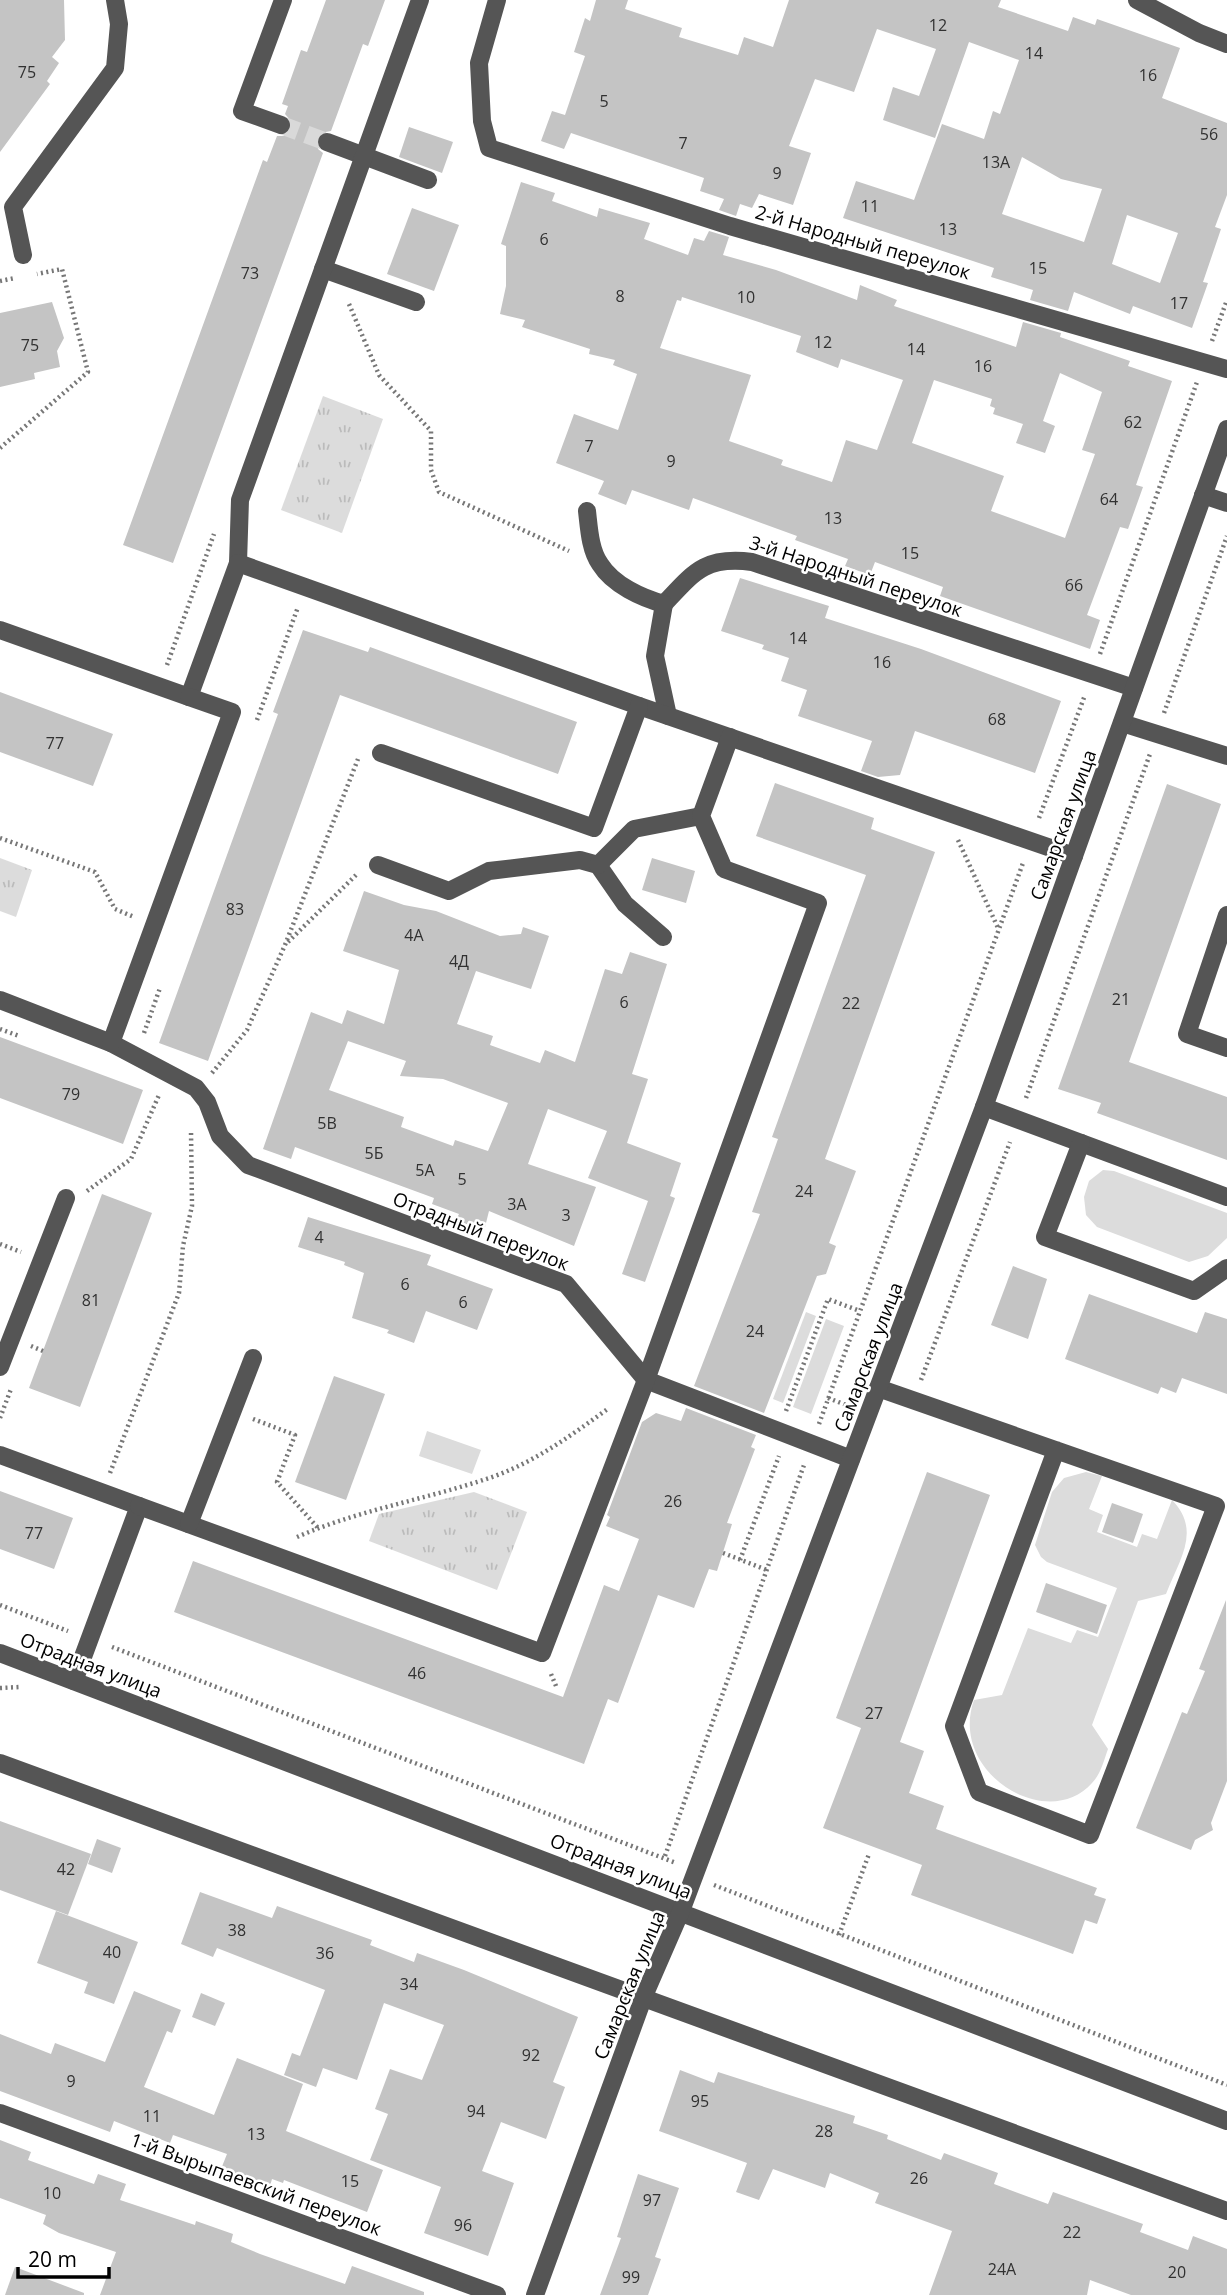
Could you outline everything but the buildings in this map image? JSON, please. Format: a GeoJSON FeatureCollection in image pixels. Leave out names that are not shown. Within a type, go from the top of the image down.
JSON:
{"type":"FeatureCollection","features":[{"type":"Feature","properties":{"kind":"street"},"geometry":{"type":"LineString","coordinates":[[23,255],[13,207],[116,68],[119,24],[115,0]]}},
{"type":"Feature","properties":{"kind":"street"},"geometry":{"type":"LineString","coordinates":[[281,125],[242,110],[283,0]]}},
{"type":"Feature","properties":{"kind":"street"},"geometry":{"type":"LineString","coordinates":[[189,696],[238,563],[240,500],[330,271],[364,156],[420,0]]}},
{"type":"Feature","properties":{"kind":"street","name":"2-й Народный переулок"},"geometry":{"type":"LineString","coordinates":[[497,0],[479,63],[482,121],[489,148],[730,226],[1227,369]]}},
{"type":"Feature","properties":{"kind":"street"},"geometry":{"type":"LineString","coordinates":[[1138,0],[1199,33],[1227,44]]}},
{"type":"Feature","properties":{"kind":"street"},"geometry":{"type":"LineString","coordinates":[[327,142],[428,180]]}},
{"type":"Feature","properties":{"kind":"street"},"geometry":{"type":"LineString","coordinates":[[330,271],[416,302]]}},
{"type":"Feature","properties":{"kind":"street","name":"Самарская улица"},"geometry":{"type":"LineString","coordinates":[[535,2295],[644,1996],[681,1911],[984,1107],[1227,429]]}},
{"type":"Feature","properties":{"kind":"street"},"geometry":{"type":"LineString","coordinates":[[1203,495],[1227,503]]}},
{"type":"Feature","properties":{"kind":"street"},"geometry":{"type":"LineString","coordinates":[[587,511],[591,541],[600,565],[639,597],[664,604],[654,656],[668,716]]}},
{"type":"Feature","properties":{"kind":"street","name":"3-й Народный переулок"},"geometry":{"type":"LineString","coordinates":[[664,604],[696,571],[713,561],[752,562],[1134,688]]}},
{"type":"Feature","properties":{"kind":"street"},"geometry":{"type":"LineString","coordinates":[[238,563],[639,706],[1074,856]]}},
{"type":"Feature","properties":{"kind":"street"},"geometry":{"type":"LineString","coordinates":[[0,630],[232,712],[111,1042]]}},
{"type":"Feature","properties":{"kind":"street"},"geometry":{"type":"LineString","coordinates":[[381,753],[594,828],[639,706]]}},
{"type":"Feature","properties":{"kind":"street"},"geometry":{"type":"LineString","coordinates":[[1122,723],[1227,756]]}},
{"type":"Feature","properties":{"kind":"street"},"geometry":{"type":"LineString","coordinates":[[0,1455],[542,1653],[646,1380],[818,903],[724,869],[701,817],[730,737]]}},
{"type":"Feature","properties":{"kind":"street"},"geometry":{"type":"LineString","coordinates":[[597,865],[634,829],[701,817]]}},
{"type":"Feature","properties":{"kind":"street"},"geometry":{"type":"LineString","coordinates":[[378,865],[449,891],[489,871],[580,860],[597,865],[625,904],[663,937]]}},
{"type":"Feature","properties":{"kind":"street"},"geometry":{"type":"LineString","coordinates":[[1227,915],[1187,1034],[1227,1048]]}},
{"type":"Feature","properties":{"kind":"street"},"geometry":{"type":"LineString","coordinates":[[0,1000],[111,1042],[201,1095]]}},
{"type":"Feature","properties":{"kind":"street","name":"Отрадный переулок"},"geometry":{"type":"LineString","coordinates":[[201,1095],[220,1136],[248,1165],[566,1284],[646,1380],[851,1460]]}},
{"type":"Feature","properties":{"kind":"street"},"geometry":{"type":"LineString","coordinates":[[984,1107],[1227,1197]]}},
{"type":"Feature","properties":{"kind":"street"},"geometry":{"type":"LineString","coordinates":[[1081,1143],[1045,1237],[1194,1291],[1227,1268]]}},
{"type":"Feature","properties":{"kind":"street"},"geometry":{"type":"LineString","coordinates":[[0,1367],[66,1198]]}},
{"type":"Feature","properties":{"kind":"street"},"geometry":{"type":"LineString","coordinates":[[189,1524],[253,1358]]}},
{"type":"Feature","properties":{"kind":"street"},"geometry":{"type":"LineString","coordinates":[[878,1388],[1056,1450],[1216,1506],[1090,1835],[979,1792],[954,1726],[1056,1450]]}},
{"type":"Feature","properties":{"kind":"street"},"geometry":{"type":"LineString","coordinates":[[74,1681],[139,1506]]}},
{"type":"Feature","properties":{"kind":"street","name":"Отрадная улица"},"geometry":{"type":"LineString","coordinates":[[0,1653],[1227,2121]]}},
{"type":"Feature","properties":{"kind":"street"},"geometry":{"type":"LineString","coordinates":[[0,1763],[1227,2211]]}},
{"type":"Feature","properties":{"kind":"street","name":"1-й Вырыпаевский переулок"},"geometry":{"type":"LineString","coordinates":[[0,2113],[497,2295]]}},
{"type":"Feature","properties":{"kind":"path"},"geometry":{"type":"LineString","coordinates":[[0,281],[62,269],[88,372],[0,448]]}},
{"type":"Feature","properties":{"kind":"path"},"geometry":{"type":"LineString","coordinates":[[330,271],[379,375],[431,431],[430,470],[439,492],[600,565]]}},
{"type":"Feature","properties":{"kind":"path"},"geometry":{"type":"LineString","coordinates":[[665,1856],[1227,300]]}},
{"type":"Feature","properties":{"kind":"path"},"geometry":{"type":"LineString","coordinates":[[933,1386],[920,1382],[1018,1119],[1227,536]]}},
{"type":"Feature","properties":{"kind":"path"},"geometry":{"type":"LineString","coordinates":[[201,1095],[247,1030],[285,946],[363,746],[381,753]]}},
{"type":"Feature","properties":{"kind":"path"},"geometry":{"type":"LineString","coordinates":[[944,811],[999,928]]}},
{"type":"Feature","properties":{"kind":"path"},"geometry":{"type":"LineString","coordinates":[[0,838],[95,872],[115,909]]}},
{"type":"Feature","properties":{"kind":"path"},"geometry":{"type":"LineString","coordinates":[[285,946],[362,869],[378,865]]}},
{"type":"Feature","properties":{"kind":"path"},"geometry":{"type":"LineString","coordinates":[[162,1089],[169,1097]]}},
{"type":"Feature","properties":{"kind":"path"},"geometry":{"type":"LineString","coordinates":[[103,1492],[179,1293],[192,1206],[191,1122]]}},
{"type":"Feature","properties":{"kind":"path"},"geometry":{"type":"LineString","coordinates":[[740,1560],[828,1299],[860,1311]]}},
{"type":"Feature","properties":{"kind":"path"},"geometry":{"type":"LineString","coordinates":[[264,1551],[342,1518],[496,1475],[558,1446],[646,1380]]}},
{"type":"Feature","properties":{"kind":"path"},"geometry":{"type":"LineString","coordinates":[[232,1411],[295,1435],[277,1482],[318,1528]]}},
{"type":"Feature","properties":{"kind":"path"},"geometry":{"type":"LineString","coordinates":[[723,1553],[767,1570]]}},
{"type":"Feature","properties":{"kind":"path"},"geometry":{"type":"LineString","coordinates":[[0,1605],[665,1856],[726,1892],[1227,2085]]}},
{"type":"Feature","properties":{"kind":"path"},"geometry":{"type":"LineString","coordinates":[[549,1670],[556,1686]]}},
{"type":"Feature","properties":{"kind":"path"},"geometry":{"type":"LineString","coordinates":[[0,1688],[21,1687]]}},
{"type":"Feature","properties":{"kind":"path"},"geometry":{"type":"LineString","coordinates":[[839,1936],[869,1854]]}},
{"type":"Feature","properties":{"kind":"green space"},"geometry":{"type":"Polygon","coordinates":[[[323,396],[383,419],[342,533],[281,510],[323,396]]]}},
{"type":"Feature","properties":{"kind":"green space"},"geometry":{"type":"Polygon","coordinates":[[[0,858],[32,870],[16,917],[0,911],[0,858]]]}},
{"type":"Feature","properties":{"kind":"green space"},"geometry":{"type":"Polygon","coordinates":[[[1103,1170],[1114,1171],[1227,1213],[1227,1238],[1208,1256],[1189,1262],[1097,1227],[1086,1215],[1084,1197],[1089,1181],[1103,1170]]]}},
{"type":"Feature","properties":{"kind":"green space"},"geometry":{"type":"Polygon","coordinates":[[[806,1312],[816,1316],[783,1403],[773,1399],[806,1312]]]}},
{"type":"Feature","properties":{"kind":"green space"},"geometry":{"type":"Polygon","coordinates":[[[826,1319],[844,1326],[811,1414],[793,1407],[826,1319]]]}},
{"type":"Feature","properties":{"kind":"green space"},"geometry":{"type":"Polygon","coordinates":[[[427,1431],[481,1450],[472,1474],[419,1456],[427,1431]]]}},
{"type":"Feature","properties":{"kind":"green space"},"geometry":{"type":"Polygon","coordinates":[[[1086,1472],[1102,1476],[1089,1509],[1103,1515],[1097,1532],[1137,1547],[1142,1534],[1157,1539],[1172,1500],[1186,1523],[1185,1546],[1166,1594],[1138,1601],[1092,1725],[1108,1749],[1100,1771],[1092,1783],[1073,1797],[1051,1801],[1028,1798],[1007,1788],[988,1772],[975,1751],[970,1727],[974,1700],[1002,1695],[1028,1628],[1071,1643],[1077,1630],[1098,1637],[1117,1588],[1047,1562],[1035,1545],[1052,1492],[1064,1478],[1086,1472]]]}},
{"type":"Feature","properties":{"kind":"green space"},"geometry":{"type":"Polygon","coordinates":[[[474,1492],[527,1512],[497,1590],[369,1541],[379,1514],[474,1492]]]}},
{"type":"Feature","properties":{"kind":"tunnel"},"geometry":{"type":"LineString","coordinates":[[281,125],[327,142]]}}]}
